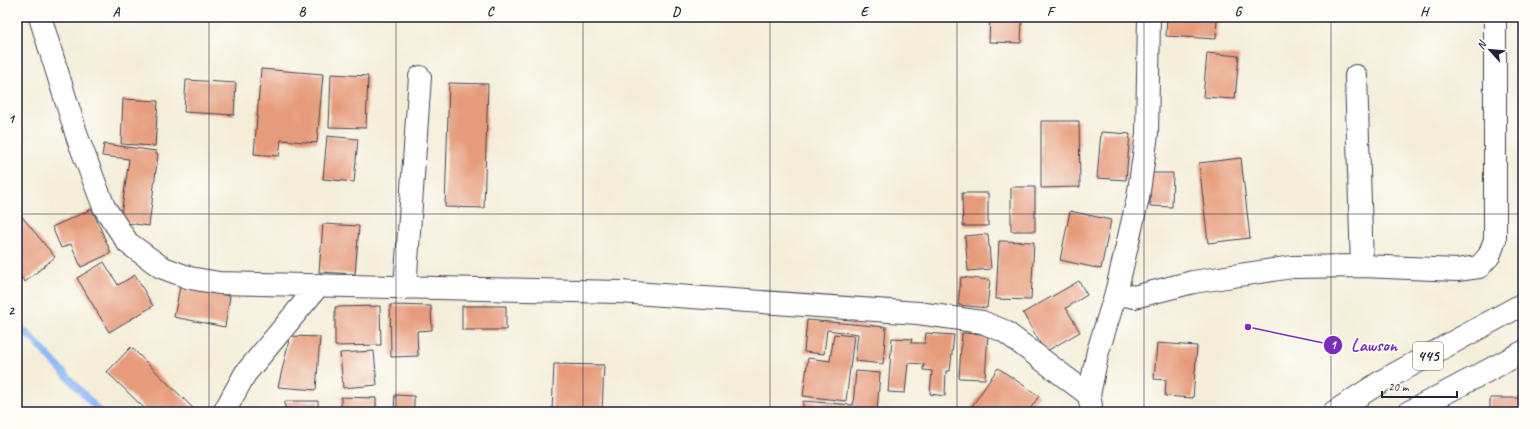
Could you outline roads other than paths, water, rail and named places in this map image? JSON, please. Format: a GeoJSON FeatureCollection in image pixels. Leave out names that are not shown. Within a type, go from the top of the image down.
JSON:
{"type":"FeatureCollection","features":[{"type":"Feature","properties":{"kind":"main road"},"geometry":{"type":"LineString","coordinates":[[40,17],[78,139],[104,207],[128,243],[161,267],[190,278],[219,283],[620,292],[918,313],[982,322],[1004,331],[1090,403]]}},
{"type":"Feature","properties":{"kind":"main road"},"geometry":{"type":"LineString","coordinates":[[1090,403],[1098,351],[1116,293],[1138,198],[1147,134],[1149,17]]}},
{"type":"Feature","properties":{"kind":"main road"},"geometry":{"type":"LineString","coordinates":[[1116,293],[1134,297],[1193,282],[1292,267],[1362,266],[1466,270],[1479,267],[1489,256],[1495,240],[1495,17]]}},
{"type":"Feature","properties":{"kind":"main road"},"geometry":{"type":"LineString","coordinates":[[1356,76],[1362,266]]}},
{"type":"Feature","properties":{"kind":"main road"},"geometry":{"type":"LineString","coordinates":[[405,288],[420,77]]}},
{"type":"Feature","properties":{"kind":"main road"},"geometry":{"type":"LineString","coordinates":[[224,412],[246,374],[319,285]]}},
{"type":"Feature","properties":{"kind":"main road","name":"445"},"geometry":{"type":"LineString","coordinates":[[1334,412],[1382,381],[1523,304]]}},
{"type":"Feature","properties":{"kind":"main road","name":"445"},"geometry":{"type":"LineString","coordinates":[[1409,412],[1523,352]]}},
{"type":"Feature","properties":{"kind":"waterway"},"geometry":{"type":"LineString","coordinates":[[17,325],[32,338],[100,412]]}},
{"type":"Feature","properties":{"kind":"place","name":"Lawson"},"geometry":{"type":"Point","coordinates":[1248,327]}}]}
